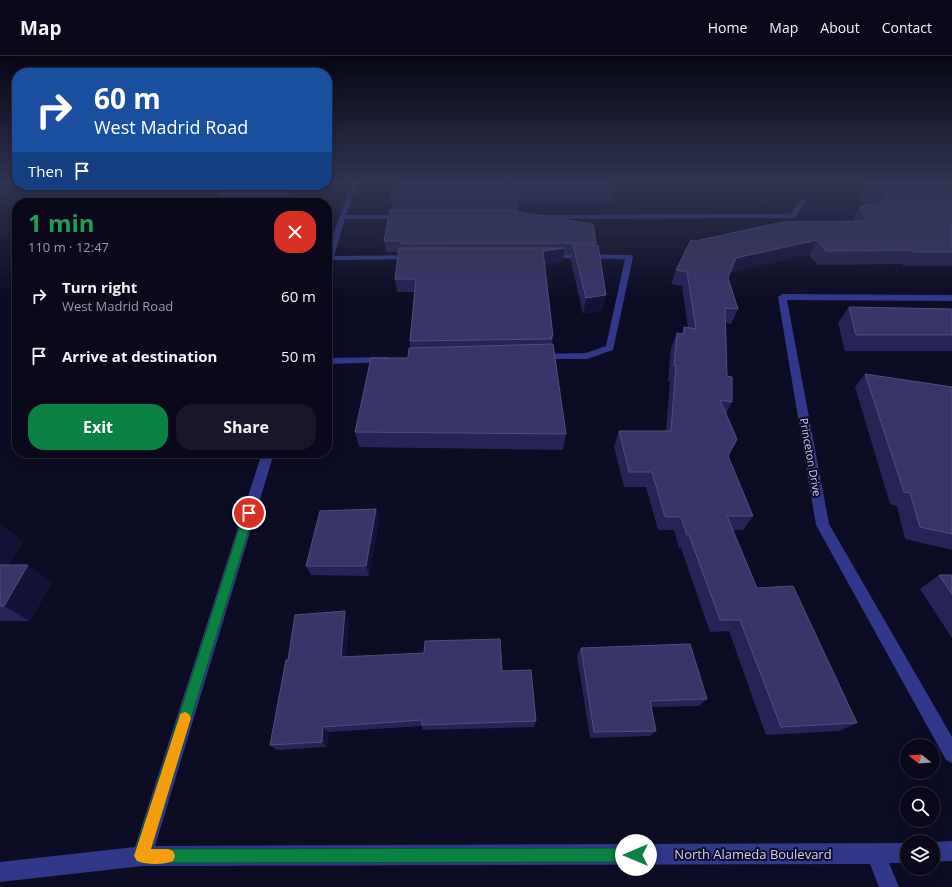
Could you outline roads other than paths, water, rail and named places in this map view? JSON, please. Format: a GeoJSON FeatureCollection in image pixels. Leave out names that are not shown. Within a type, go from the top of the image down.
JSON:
{"type":"FeatureCollection","features":[{"type":"Feature","properties":{"kind":"street"},"geometry":{"type":"LineString","coordinates":[[332,249],[341,221]]}},
{"type":"Feature","properties":{"kind":"street"},"geometry":{"type":"LineString","coordinates":[[532,357],[587,356],[610,348],[629,256],[540,256]]}},
{"type":"Feature","properties":{"kind":"street"},"geometry":{"type":"LineString","coordinates":[[332,262],[423,257]]}},
{"type":"Feature","properties":{"kind":"street","name":"Princeton Drive"},"geometry":{"type":"LineString","coordinates":[[952,298],[782,297],[823,525],[952,754]]}},
{"type":"Feature","properties":{"kind":"street"},"geometry":{"type":"LineString","coordinates":[[332,361],[398,360]]}},
{"type":"Feature","properties":{"kind":"street"},"geometry":{"type":"LineString","coordinates":[[142,856],[266,458]]}},
{"type":"Feature","properties":{"kind":"street"},"geometry":{"type":"LineString","coordinates":[[940,852],[952,851]]}},
{"type":"Feature","properties":{"kind":"street","name":"North Alameda Boulevard"},"geometry":{"type":"LineString","coordinates":[[0,872],[142,856],[900,853]]}},
{"type":"Feature","properties":{"kind":"street"},"geometry":{"type":"LineString","coordinates":[[876,854],[889,887]]}}]}
